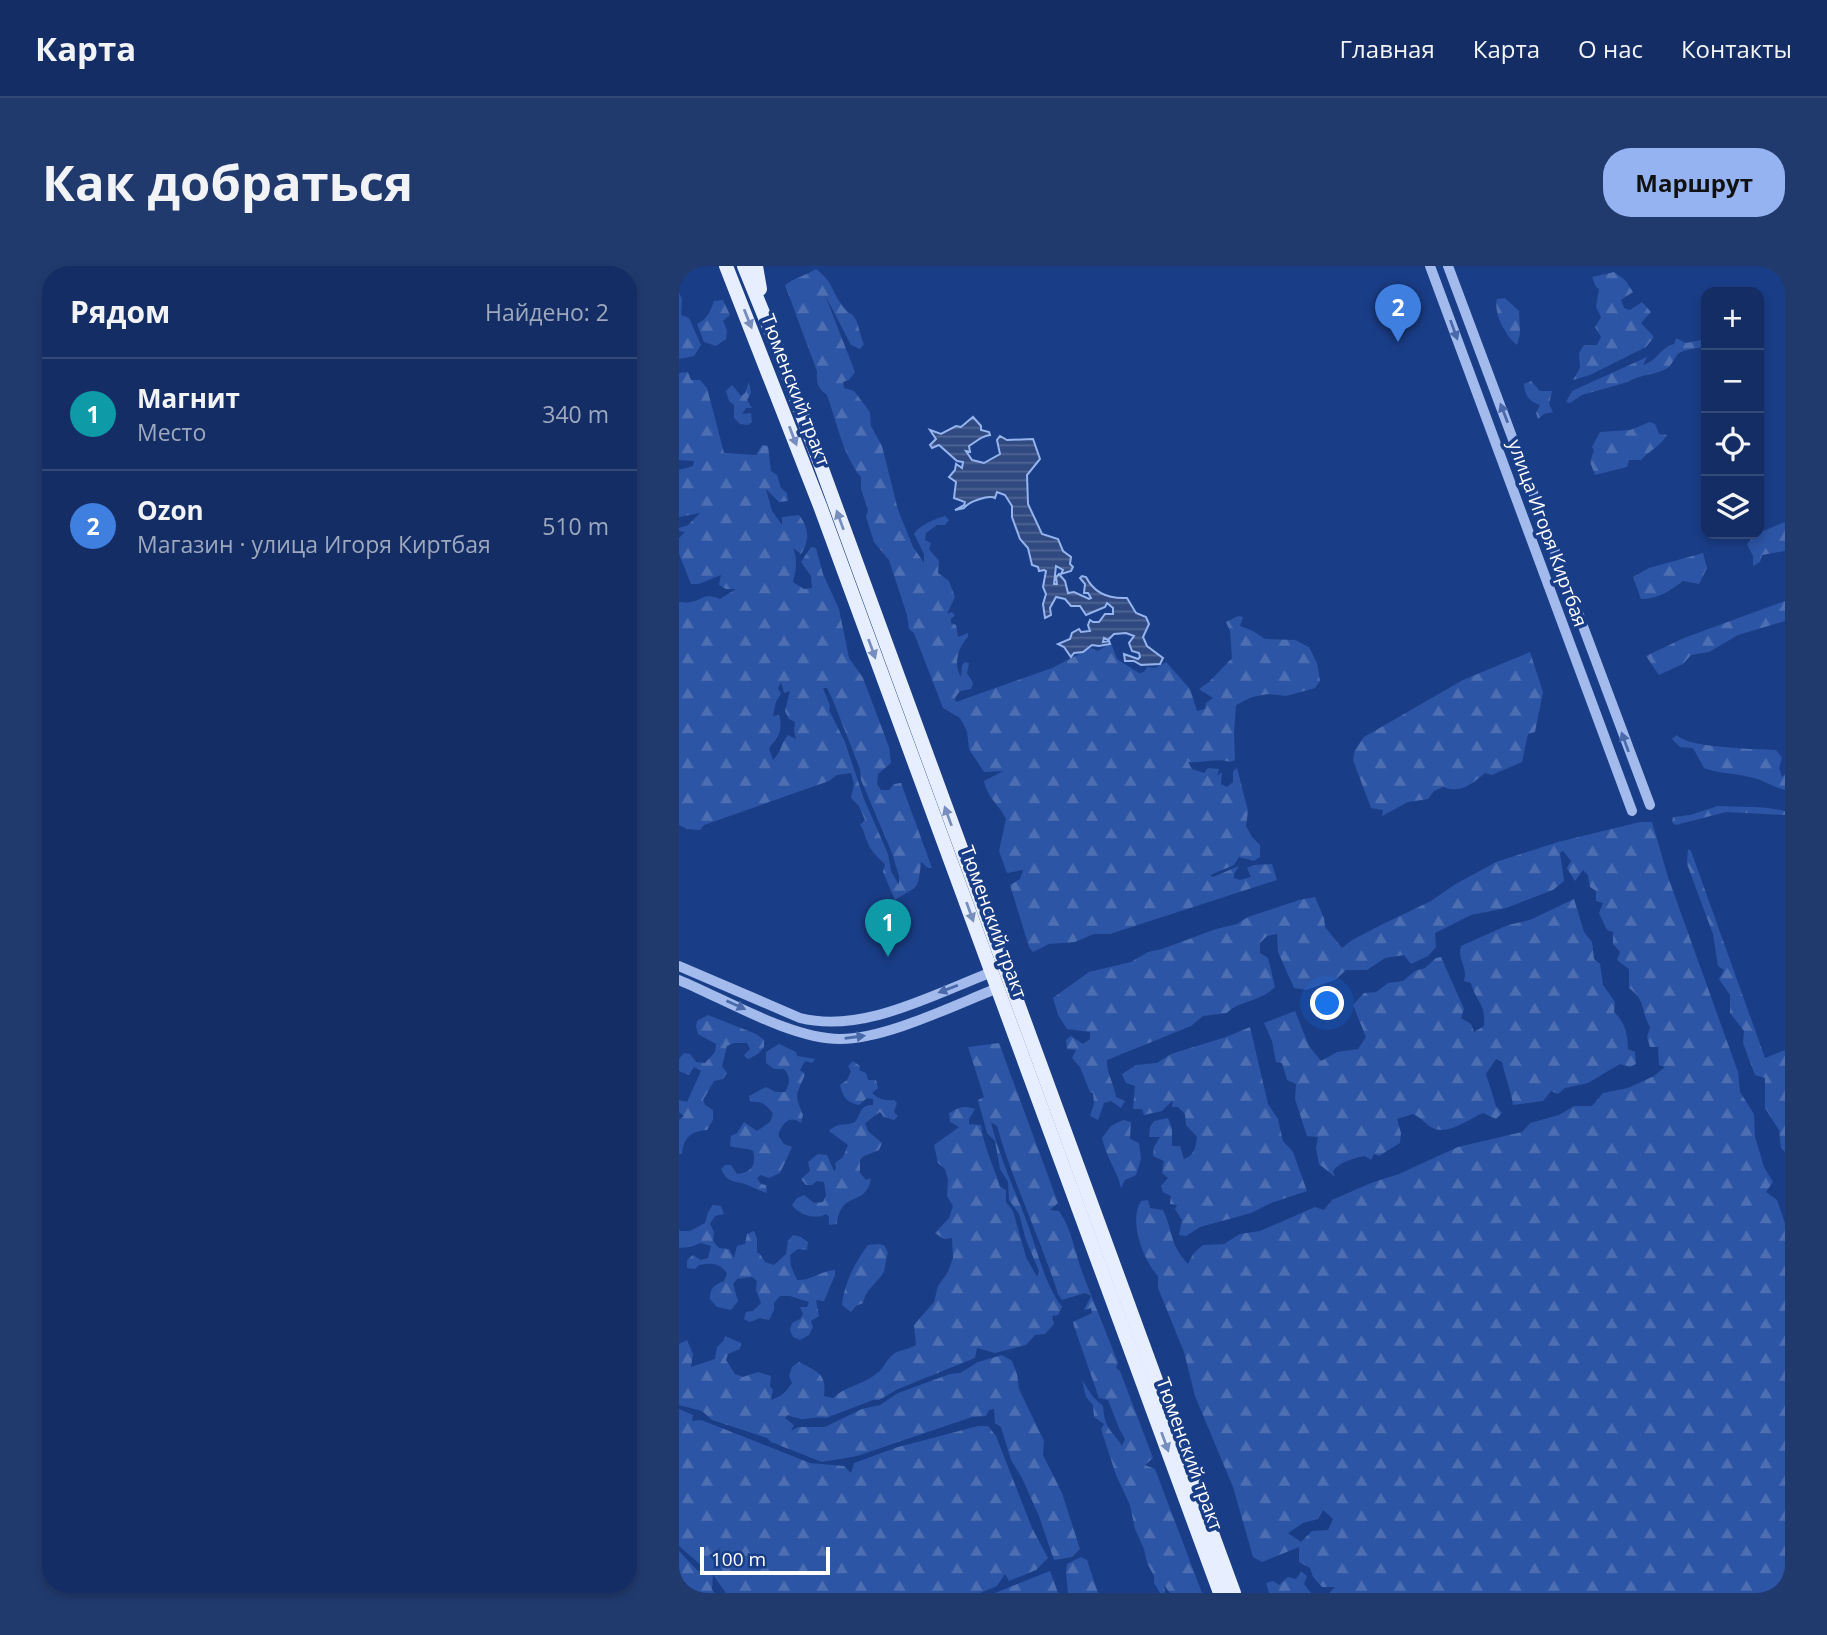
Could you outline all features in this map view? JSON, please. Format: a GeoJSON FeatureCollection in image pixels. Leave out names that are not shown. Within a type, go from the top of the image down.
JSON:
{"type":"FeatureCollection","features":[{"type":"Feature","properties":{"kind":"main road","name":"Тюменский тракт"},"geometry":{"type":"LineString","coordinates":[[726,266],[820,506],[1220,1593]]}},
{"type":"Feature","properties":{"kind":"main road","name":"Тюменский тракт"},"geometry":{"type":"LineString","coordinates":[[744,266],[781,357],[1234,1593]]}},
{"type":"Feature","properties":{"kind":"main road"},"geometry":{"type":"LineString","coordinates":[[756,266],[763,301],[781,357]]}},
{"type":"Feature","properties":{"kind":"street","name":"улица Игоря Киртбая"},"geometry":{"type":"LineString","coordinates":[[1430,266],[1632,811]]}},
{"type":"Feature","properties":{"kind":"street","name":"улица Игоря Киртбая"},"geometry":{"type":"LineString","coordinates":[[1448,266],[1650,805]]}},
{"type":"Feature","properties":{"kind":"street"},"geometry":{"type":"LineString","coordinates":[[679,966],[800,1018],[818,1023],[851,1022],[873,1017],[992,972]]}},
{"type":"Feature","properties":{"kind":"street"},"geometry":{"type":"LineString","coordinates":[[679,980],[788,1028],[840,1039],[870,1035],[903,1025],[998,988]]}},
{"type":"Feature","properties":{"kind":"green space"},"geometry":{"type":"Polygon","coordinates":[[[816,269],[827,279],[841,305],[857,323],[864,344],[860,349],[851,345],[825,295],[855,372],[849,380],[843,382],[844,388],[854,391],[870,412],[871,426],[882,446],[898,510],[913,547],[924,563],[924,554],[914,534],[923,525],[937,519],[945,516],[949,520],[945,525],[937,525],[926,533],[925,540],[931,543],[929,549],[939,561],[938,573],[949,581],[955,597],[947,614],[952,612],[955,615],[951,623],[956,625],[958,637],[968,633],[959,651],[957,667],[961,677],[962,665],[969,663],[967,673],[973,683],[971,689],[960,691],[955,698],[956,702],[1052,668],[1091,648],[1098,651],[1111,643],[1117,659],[1139,673],[1144,672],[1147,667],[1155,668],[1166,662],[1190,689],[1197,711],[1205,709],[1206,703],[1213,698],[1199,689],[1232,658],[1230,631],[1226,622],[1238,616],[1243,617],[1240,626],[1265,639],[1295,640],[1309,647],[1317,663],[1320,681],[1315,688],[1286,696],[1268,694],[1252,697],[1236,705],[1235,760],[1188,762],[1192,769],[1204,773],[1208,768],[1219,769],[1217,776],[1222,772],[1221,784],[1227,787],[1233,782],[1233,771],[1237,768],[1248,811],[1246,826],[1260,845],[1260,857],[1254,861],[1239,857],[1234,865],[1210,875],[1213,877],[1239,866],[1234,878],[1240,880],[1251,877],[1247,868],[1272,864],[1277,880],[1110,934],[1094,934],[1075,942],[1049,944],[1033,952],[1029,947],[1010,885],[1020,879],[1023,870],[1007,873],[999,851],[1006,819],[984,781],[1003,771],[984,772],[969,749],[967,731],[960,718],[943,708],[914,633],[909,629],[889,560],[874,542],[866,517],[868,510],[861,489],[861,477],[845,449],[827,395],[818,385],[817,371],[785,285],[816,269]]]}},
{"type":"Feature","properties":{"kind":"green space"},"geometry":{"type":"Polygon","coordinates":[[[1614,272],[1625,280],[1633,292],[1621,300],[1624,308],[1630,310],[1642,302],[1651,312],[1641,323],[1654,337],[1646,347],[1590,375],[1573,380],[1580,368],[1579,353],[1584,345],[1597,345],[1601,337],[1595,327],[1601,317],[1596,307],[1599,289],[1592,277],[1614,272]]]}},
{"type":"Feature","properties":{"kind":"green space"},"geometry":{"type":"Polygon","coordinates":[[[679,293],[682,299],[681,315],[689,318],[701,345],[694,356],[679,359],[679,293]]]}},
{"type":"Feature","properties":{"kind":"green space"},"geometry":{"type":"Polygon","coordinates":[[[1505,298],[1519,311],[1520,334],[1517,345],[1505,331],[1497,311],[1497,299],[1505,298]]]}},
{"type":"Feature","properties":{"kind":"green space"},"geometry":{"type":"Polygon","coordinates":[[[723,300],[730,315],[723,321],[727,330],[726,339],[716,346],[704,342],[697,324],[706,317],[714,301],[723,300]]]}},
{"type":"Feature","properties":{"kind":"green space"},"geometry":{"type":"Polygon","coordinates":[[[1676,338],[1686,343],[1701,340],[1701,348],[1679,353],[1669,367],[1660,372],[1582,395],[1570,403],[1566,402],[1572,391],[1647,357],[1643,365],[1648,363],[1674,344],[1676,338]]]}},
{"type":"Feature","properties":{"kind":"green space"},"geometry":{"type":"Polygon","coordinates":[[[688,372],[691,380],[700,380],[707,388],[724,453],[756,455],[762,445],[768,446],[771,471],[777,475],[781,488],[787,493],[788,501],[779,502],[766,489],[772,511],[782,525],[782,517],[799,515],[805,525],[807,539],[801,554],[793,548],[796,565],[793,582],[804,589],[812,588],[811,576],[801,562],[811,547],[816,548],[823,574],[839,609],[849,658],[863,678],[889,747],[891,763],[878,774],[877,784],[881,790],[889,790],[894,784],[901,783],[932,868],[921,862],[918,883],[895,900],[883,872],[885,864],[870,848],[860,825],[865,820],[859,806],[851,798],[854,784],[851,773],[837,775],[829,781],[704,825],[700,830],[679,825],[679,602],[691,602],[707,596],[720,599],[736,589],[726,589],[719,585],[721,575],[699,584],[691,584],[679,554],[679,538],[685,532],[679,531],[679,528],[688,525],[700,513],[679,517],[679,470],[693,466],[694,461],[679,460],[679,373],[688,372]],[[781,682],[778,688],[781,694],[773,716],[779,715],[780,729],[778,737],[769,748],[773,760],[788,735],[796,739],[795,722],[789,719],[785,711],[790,691],[784,693],[781,682]],[[823,688],[829,710],[845,742],[864,799],[888,854],[891,871],[899,885],[892,853],[861,780],[860,769],[832,698],[827,688],[823,688]]]}},
{"type":"Feature","properties":{"kind":"green space"},"geometry":{"type":"Polygon","coordinates":[[[1531,381],[1540,391],[1552,391],[1549,404],[1553,412],[1538,419],[1536,413],[1540,405],[1528,398],[1524,384],[1531,381]]]}},
{"type":"Feature","properties":{"kind":"green space"},"geometry":{"type":"Polygon","coordinates":[[[749,382],[751,393],[747,400],[752,408],[746,408],[742,414],[751,413],[752,422],[748,425],[740,424],[734,418],[734,405],[729,401],[726,391],[732,385],[741,396],[749,382]]]}},
{"type":"Feature","properties":{"kind":"green space"},"geometry":{"type":"Polygon","coordinates":[[[1650,422],[1655,424],[1659,434],[1667,435],[1661,443],[1641,460],[1629,460],[1627,467],[1595,475],[1590,462],[1594,450],[1592,447],[1600,432],[1630,430],[1650,422]]]}},
{"type":"Feature","properties":{"kind":"green space"},"geometry":{"type":"Polygon","coordinates":[[[1785,522],[1785,551],[1762,555],[1760,562],[1753,566],[1753,556],[1747,544],[1752,539],[1764,539],[1764,531],[1785,522]]]}},
{"type":"Feature","properties":{"kind":"green space"},"geometry":{"type":"Polygon","coordinates":[[[1703,553],[1707,568],[1699,584],[1683,581],[1663,594],[1641,599],[1633,577],[1649,568],[1703,553]]]}},
{"type":"Feature","properties":{"kind":"green space"},"geometry":{"type":"Polygon","coordinates":[[[1785,601],[1785,621],[1738,635],[1709,652],[1691,655],[1683,664],[1659,675],[1646,656],[1684,638],[1785,601]]]}},
{"type":"Feature","properties":{"kind":"green space"},"geometry":{"type":"Polygon","coordinates":[[[1530,652],[1543,692],[1535,732],[1528,734],[1522,762],[1492,775],[1485,773],[1460,789],[1443,787],[1434,791],[1428,799],[1408,802],[1382,816],[1383,810],[1371,808],[1353,760],[1355,750],[1364,737],[1463,680],[1530,652]]]}},
{"type":"Feature","properties":{"kind":"green space"},"geometry":{"type":"Polygon","coordinates":[[[1677,735],[1694,743],[1776,750],[1782,758],[1779,768],[1782,777],[1785,774],[1785,790],[1754,778],[1704,768],[1693,748],[1680,747],[1672,739],[1677,735]]]}},
{"type":"Feature","properties":{"kind":"green space"},"geometry":{"type":"Polygon","coordinates":[[[1718,806],[1768,808],[1785,811],[1785,815],[1726,812],[1676,825],[1672,822],[1673,817],[1718,806]]]}},
{"type":"Feature","properties":{"kind":"green space"},"geometry":{"type":"Polygon","coordinates":[[[1640,822],[1652,822],[1668,877],[1738,1072],[1740,1092],[1754,1114],[1755,1137],[1764,1167],[1773,1182],[1766,1192],[1777,1200],[1785,1223],[1785,1593],[1329,1593],[1335,1587],[1322,1587],[1313,1577],[1310,1568],[1299,1562],[1299,1547],[1262,1562],[1253,1557],[1233,1487],[1195,1396],[1184,1352],[1158,1288],[1158,1276],[1139,1240],[1137,1209],[1141,1201],[1148,1200],[1150,1208],[1163,1210],[1175,1244],[1188,1264],[1193,1254],[1203,1245],[1224,1244],[1240,1234],[1260,1231],[1315,1207],[1324,1210],[1332,1200],[1458,1147],[1522,1132],[1530,1123],[1559,1115],[1574,1106],[1592,1106],[1603,1093],[1628,1088],[1654,1076],[1665,1067],[1659,1065],[1658,1047],[1650,1047],[1647,1037],[1650,1027],[1641,1002],[1629,988],[1629,969],[1617,960],[1620,952],[1613,944],[1613,932],[1607,930],[1599,913],[1603,903],[1596,901],[1596,891],[1590,887],[1588,875],[1583,870],[1575,881],[1567,868],[1571,861],[1563,851],[1560,853],[1564,881],[1553,890],[1506,908],[1471,915],[1435,933],[1436,947],[1428,956],[1411,964],[1404,955],[1385,958],[1367,970],[1346,970],[1335,980],[1306,990],[1294,988],[1278,952],[1277,934],[1267,936],[1260,943],[1260,953],[1268,958],[1275,987],[1263,996],[1227,1013],[1203,1016],[1191,1026],[1107,1060],[1116,1097],[1125,1101],[1121,1108],[1111,1101],[1104,1103],[1098,1120],[1090,1116],[1094,1104],[1093,1093],[1090,1092],[1080,1067],[1072,1058],[1076,1050],[1067,1049],[1066,1040],[1071,1036],[1083,1044],[1090,1039],[1090,1032],[1067,1029],[1058,1015],[1053,998],[1089,972],[1131,962],[1148,952],[1237,924],[1248,917],[1299,900],[1315,897],[1325,927],[1342,948],[1352,940],[1431,901],[1496,862],[1558,842],[1640,822]],[[1323,1510],[1318,1519],[1303,1523],[1288,1533],[1301,1542],[1312,1531],[1328,1530],[1333,1519],[1323,1510]]]}},
{"type":"Feature","properties":{"kind":"green space"},"geometry":{"type":"Polygon","coordinates":[[[1688,849],[1691,851],[1765,1058],[1785,1050],[1785,1152],[1781,1148],[1779,1130],[1765,1108],[1765,1078],[1755,1075],[1743,1043],[1744,1031],[1730,1013],[1730,995],[1719,979],[1724,970],[1718,966],[1713,934],[1687,864],[1688,849]]]}},
{"type":"Feature","properties":{"kind":"green space"},"geometry":{"type":"Polygon","coordinates":[[[1574,899],[1584,932],[1592,942],[1594,959],[1600,964],[1603,985],[1615,1002],[1614,1012],[1625,1029],[1628,1049],[1635,1052],[1636,1064],[1630,1067],[1620,1064],[1588,1083],[1565,1088],[1558,1094],[1551,1091],[1543,1101],[1513,1105],[1502,1062],[1496,1059],[1486,1074],[1496,1106],[1502,1113],[1496,1119],[1483,1113],[1450,1129],[1437,1130],[1413,1114],[1397,1119],[1401,1133],[1400,1143],[1379,1156],[1374,1154],[1371,1160],[1365,1156],[1343,1163],[1333,1171],[1335,1177],[1319,1164],[1316,1148],[1318,1137],[1307,1136],[1295,1099],[1296,1084],[1287,1080],[1282,1063],[1276,1062],[1272,1041],[1264,1023],[1295,1011],[1309,1046],[1321,1061],[1337,1052],[1358,1049],[1366,1037],[1353,1005],[1364,993],[1376,992],[1388,983],[1403,981],[1441,957],[1464,1009],[1461,1018],[1471,1024],[1474,1032],[1484,1026],[1484,1012],[1471,983],[1464,981],[1461,946],[1508,925],[1530,920],[1574,899]]]}},
{"type":"Feature","properties":{"kind":"green space"},"geometry":{"type":"Polygon","coordinates":[[[708,1015],[756,1034],[764,1040],[764,1047],[748,1059],[744,1055],[750,1049],[747,1043],[727,1046],[722,1066],[727,1073],[723,1079],[714,1081],[703,1100],[705,1105],[713,1110],[713,1120],[707,1130],[689,1136],[682,1154],[679,1154],[679,1120],[684,1116],[679,1112],[679,1100],[687,1102],[701,1071],[694,1067],[689,1075],[679,1071],[679,1059],[684,1053],[690,1054],[696,1062],[705,1063],[715,1052],[716,1044],[698,1034],[696,1026],[697,1021],[708,1015]]]}},
{"type":"Feature","properties":{"kind":"green space"},"geometry":{"type":"Polygon","coordinates":[[[1250,1027],[1268,1104],[1278,1119],[1283,1141],[1293,1152],[1307,1191],[1251,1213],[1200,1227],[1186,1236],[1179,1235],[1182,1220],[1175,1209],[1177,1205],[1170,1204],[1171,1196],[1163,1192],[1161,1186],[1168,1178],[1162,1173],[1164,1161],[1153,1156],[1154,1147],[1160,1137],[1149,1137],[1150,1127],[1154,1121],[1168,1118],[1172,1128],[1172,1146],[1180,1146],[1184,1159],[1194,1151],[1197,1137],[1186,1125],[1185,1114],[1178,1107],[1172,1107],[1173,1100],[1162,1111],[1144,1115],[1142,1109],[1133,1109],[1135,1086],[1126,1083],[1122,1074],[1136,1065],[1157,1063],[1171,1054],[1250,1027]]]}},
{"type":"Feature","properties":{"kind":"green space"},"geometry":{"type":"Polygon","coordinates":[[[999,1043],[1058,1203],[1050,1210],[1059,1211],[1068,1227],[1081,1269],[1118,1363],[1116,1368],[1120,1371],[1153,1458],[1145,1465],[1155,1469],[1202,1593],[1170,1593],[1164,1585],[1165,1593],[1160,1593],[1154,1583],[1154,1576],[1135,1529],[1130,1505],[1116,1475],[1101,1429],[1104,1424],[1094,1417],[1093,1405],[1086,1397],[1082,1380],[1093,1397],[1103,1406],[1107,1426],[1122,1446],[1125,1439],[1108,1400],[1099,1398],[1073,1322],[1092,1313],[1091,1308],[1084,1310],[1091,1296],[1085,1293],[1062,1300],[1058,1294],[997,1126],[991,1122],[1045,1275],[1062,1307],[1058,1315],[1052,1316],[1054,1324],[1045,1334],[1035,1335],[1026,1345],[995,1353],[977,1348],[975,1358],[898,1389],[879,1400],[826,1418],[803,1419],[788,1415],[785,1418],[794,1425],[791,1431],[798,1427],[825,1427],[862,1409],[880,1405],[898,1393],[950,1374],[960,1373],[978,1362],[1002,1355],[1012,1361],[1019,1389],[1044,1441],[1043,1455],[1062,1493],[1080,1549],[1072,1557],[1054,1560],[1039,1516],[1011,1460],[1001,1427],[995,1423],[994,1409],[989,1410],[986,1416],[972,1417],[857,1456],[822,1462],[767,1438],[712,1420],[702,1411],[679,1405],[679,1344],[687,1340],[693,1354],[691,1367],[715,1359],[717,1347],[725,1336],[741,1343],[740,1349],[728,1354],[726,1360],[735,1374],[743,1377],[758,1372],[771,1376],[771,1400],[790,1386],[792,1367],[799,1362],[819,1374],[824,1382],[824,1396],[833,1398],[871,1378],[895,1353],[916,1345],[914,1325],[934,1302],[938,1286],[948,1272],[953,1258],[952,1238],[944,1239],[935,1233],[949,1218],[953,1206],[947,1196],[948,1179],[945,1169],[938,1163],[934,1145],[959,1127],[950,1122],[949,1113],[959,1108],[975,1109],[969,1124],[981,1125],[1000,1187],[1006,1190],[1006,1202],[1013,1211],[1026,1257],[1037,1277],[1039,1271],[1019,1214],[1009,1200],[1008,1182],[1000,1169],[995,1141],[987,1133],[978,1100],[984,1097],[968,1047],[999,1043]]]}},
{"type":"Feature","properties":{"kind":"green space"},"geometry":{"type":"Polygon","coordinates":[[[779,1044],[796,1052],[797,1056],[815,1059],[812,1063],[805,1061],[800,1070],[805,1074],[797,1094],[803,1115],[801,1123],[797,1120],[786,1122],[778,1135],[784,1144],[792,1147],[780,1173],[769,1178],[761,1175],[757,1178],[761,1184],[766,1185],[767,1193],[730,1180],[721,1169],[725,1165],[731,1165],[737,1174],[749,1170],[753,1164],[753,1151],[730,1146],[731,1136],[737,1133],[744,1122],[757,1131],[770,1122],[773,1114],[771,1111],[761,1103],[751,1102],[749,1096],[766,1087],[776,1092],[785,1092],[788,1075],[784,1069],[774,1069],[766,1063],[766,1052],[779,1044]]]}},
{"type":"Feature","properties":{"kind":"green space"},"geometry":{"type":"Polygon","coordinates":[[[853,1061],[860,1066],[859,1070],[866,1073],[868,1080],[876,1080],[878,1088],[872,1093],[897,1103],[894,1112],[898,1116],[894,1120],[884,1117],[880,1112],[865,1123],[868,1131],[882,1143],[879,1150],[860,1160],[860,1173],[866,1180],[871,1178],[868,1187],[859,1197],[843,1206],[837,1224],[829,1225],[829,1217],[826,1214],[808,1216],[792,1205],[797,1198],[804,1195],[814,1203],[823,1202],[826,1195],[824,1182],[817,1181],[806,1185],[801,1179],[810,1171],[808,1162],[818,1154],[827,1155],[834,1171],[835,1163],[843,1157],[848,1145],[829,1131],[836,1126],[855,1122],[863,1108],[873,1105],[873,1099],[867,1098],[859,1105],[848,1101],[842,1093],[840,1085],[847,1080],[851,1071],[848,1066],[853,1061]]]}},
{"type":"Feature","properties":{"kind":"green space"},"geometry":{"type":"Polygon","coordinates":[[[1123,1120],[1131,1122],[1130,1139],[1139,1143],[1141,1159],[1136,1175],[1125,1180],[1121,1188],[1102,1138],[1111,1126],[1123,1120]]]}},
{"type":"Feature","properties":{"kind":"green space"},"geometry":{"type":"Polygon","coordinates":[[[713,1205],[721,1206],[724,1214],[715,1216],[710,1224],[714,1232],[713,1241],[719,1248],[729,1249],[734,1258],[737,1246],[745,1244],[747,1234],[754,1231],[757,1253],[765,1262],[774,1265],[786,1254],[788,1241],[793,1235],[808,1242],[807,1250],[798,1249],[790,1255],[797,1280],[835,1270],[824,1301],[816,1300],[819,1316],[811,1321],[813,1327],[809,1335],[800,1340],[793,1337],[790,1330],[792,1323],[803,1314],[800,1307],[807,1307],[809,1302],[780,1296],[774,1303],[769,1320],[760,1318],[750,1322],[744,1319],[746,1312],[753,1311],[761,1303],[756,1290],[757,1281],[752,1277],[737,1279],[733,1284],[738,1301],[731,1310],[717,1307],[710,1299],[713,1287],[724,1281],[727,1274],[721,1267],[707,1264],[699,1265],[695,1269],[687,1268],[687,1260],[693,1255],[701,1260],[708,1258],[711,1246],[701,1243],[679,1248],[679,1229],[690,1231],[705,1223],[713,1205]]]}},
{"type":"Feature","properties":{"kind":"green space"},"geometry":{"type":"Polygon","coordinates":[[[868,1245],[884,1245],[888,1253],[883,1273],[868,1291],[863,1303],[851,1312],[842,1305],[848,1281],[868,1245]]]}},
{"type":"Feature","properties":{"kind":"green space"},"geometry":{"type":"Polygon","coordinates":[[[679,1409],[693,1415],[692,1421],[701,1420],[810,1463],[844,1466],[851,1473],[854,1463],[898,1447],[978,1426],[988,1426],[996,1436],[1032,1528],[1048,1558],[1036,1570],[1009,1581],[1005,1574],[997,1586],[980,1593],[726,1593],[713,1575],[714,1593],[679,1593],[679,1551],[699,1572],[702,1566],[679,1546],[679,1409]]]}},
{"type":"Feature","properties":{"kind":"green space"},"geometry":{"type":"Polygon","coordinates":[[[1081,1557],[1087,1560],[1098,1593],[1068,1593],[1067,1564],[1081,1557]]]}},
{"type":"Feature","properties":{"kind":"green space"},"geometry":{"type":"Polygon","coordinates":[[[1050,1571],[1058,1593],[995,1593],[1050,1571]]]}},
{"type":"Feature","properties":{"kind":"green space"},"geometry":{"type":"Polygon","coordinates":[[[1301,1572],[1307,1576],[1304,1584],[1311,1593],[1269,1593],[1266,1583],[1273,1581],[1279,1585],[1288,1577],[1296,1579],[1301,1572]]]}},
{"type":"Feature","properties":{"kind":"shaded area"},"geometry":{"type":"Polygon","coordinates":[[[973,417],[981,430],[989,432],[990,435],[969,446],[970,452],[966,451],[972,460],[984,463],[1000,454],[997,440],[1000,436],[1007,440],[1033,439],[1040,459],[1027,475],[1028,504],[1042,534],[1058,539],[1063,551],[1071,557],[1070,564],[1073,567],[1071,571],[1061,574],[1063,570],[1056,566],[1054,584],[1057,584],[1056,577],[1059,574],[1065,581],[1068,593],[1074,592],[1089,599],[1091,598],[1088,593],[1084,593],[1085,584],[1080,578],[1082,576],[1103,594],[1127,598],[1136,613],[1146,617],[1149,624],[1143,637],[1147,646],[1163,658],[1160,664],[1141,665],[1134,661],[1125,661],[1124,654],[1138,659],[1140,657],[1139,653],[1132,651],[1129,643],[1134,636],[1126,633],[1114,634],[1108,640],[1104,638],[1103,642],[1109,641],[1110,644],[1092,645],[1071,657],[1064,647],[1058,644],[1070,639],[1072,633],[1079,629],[1081,632],[1090,631],[1090,620],[1099,622],[1105,614],[1113,614],[1113,608],[1107,603],[1105,607],[1086,615],[1080,606],[1071,606],[1065,599],[1056,597],[1050,608],[1051,615],[1045,618],[1043,604],[1046,594],[1043,587],[1046,571],[1039,571],[1038,567],[1032,565],[1028,548],[1020,539],[1012,517],[1012,506],[1005,495],[997,492],[995,498],[979,499],[955,510],[965,502],[954,498],[956,482],[949,477],[956,464],[962,468],[963,462],[957,461],[939,445],[932,448],[930,445],[936,439],[930,430],[941,434],[956,426],[961,427],[973,417]]]}},
{"type":"Feature","properties":{"kind":"place","name":"Ozon"},"geometry":{"type":"Point","coordinates":[1398,342]}},
{"type":"Feature","properties":{"kind":"place","name":"Магнит"},"geometry":{"type":"Point","coordinates":[888,957]}}]}
